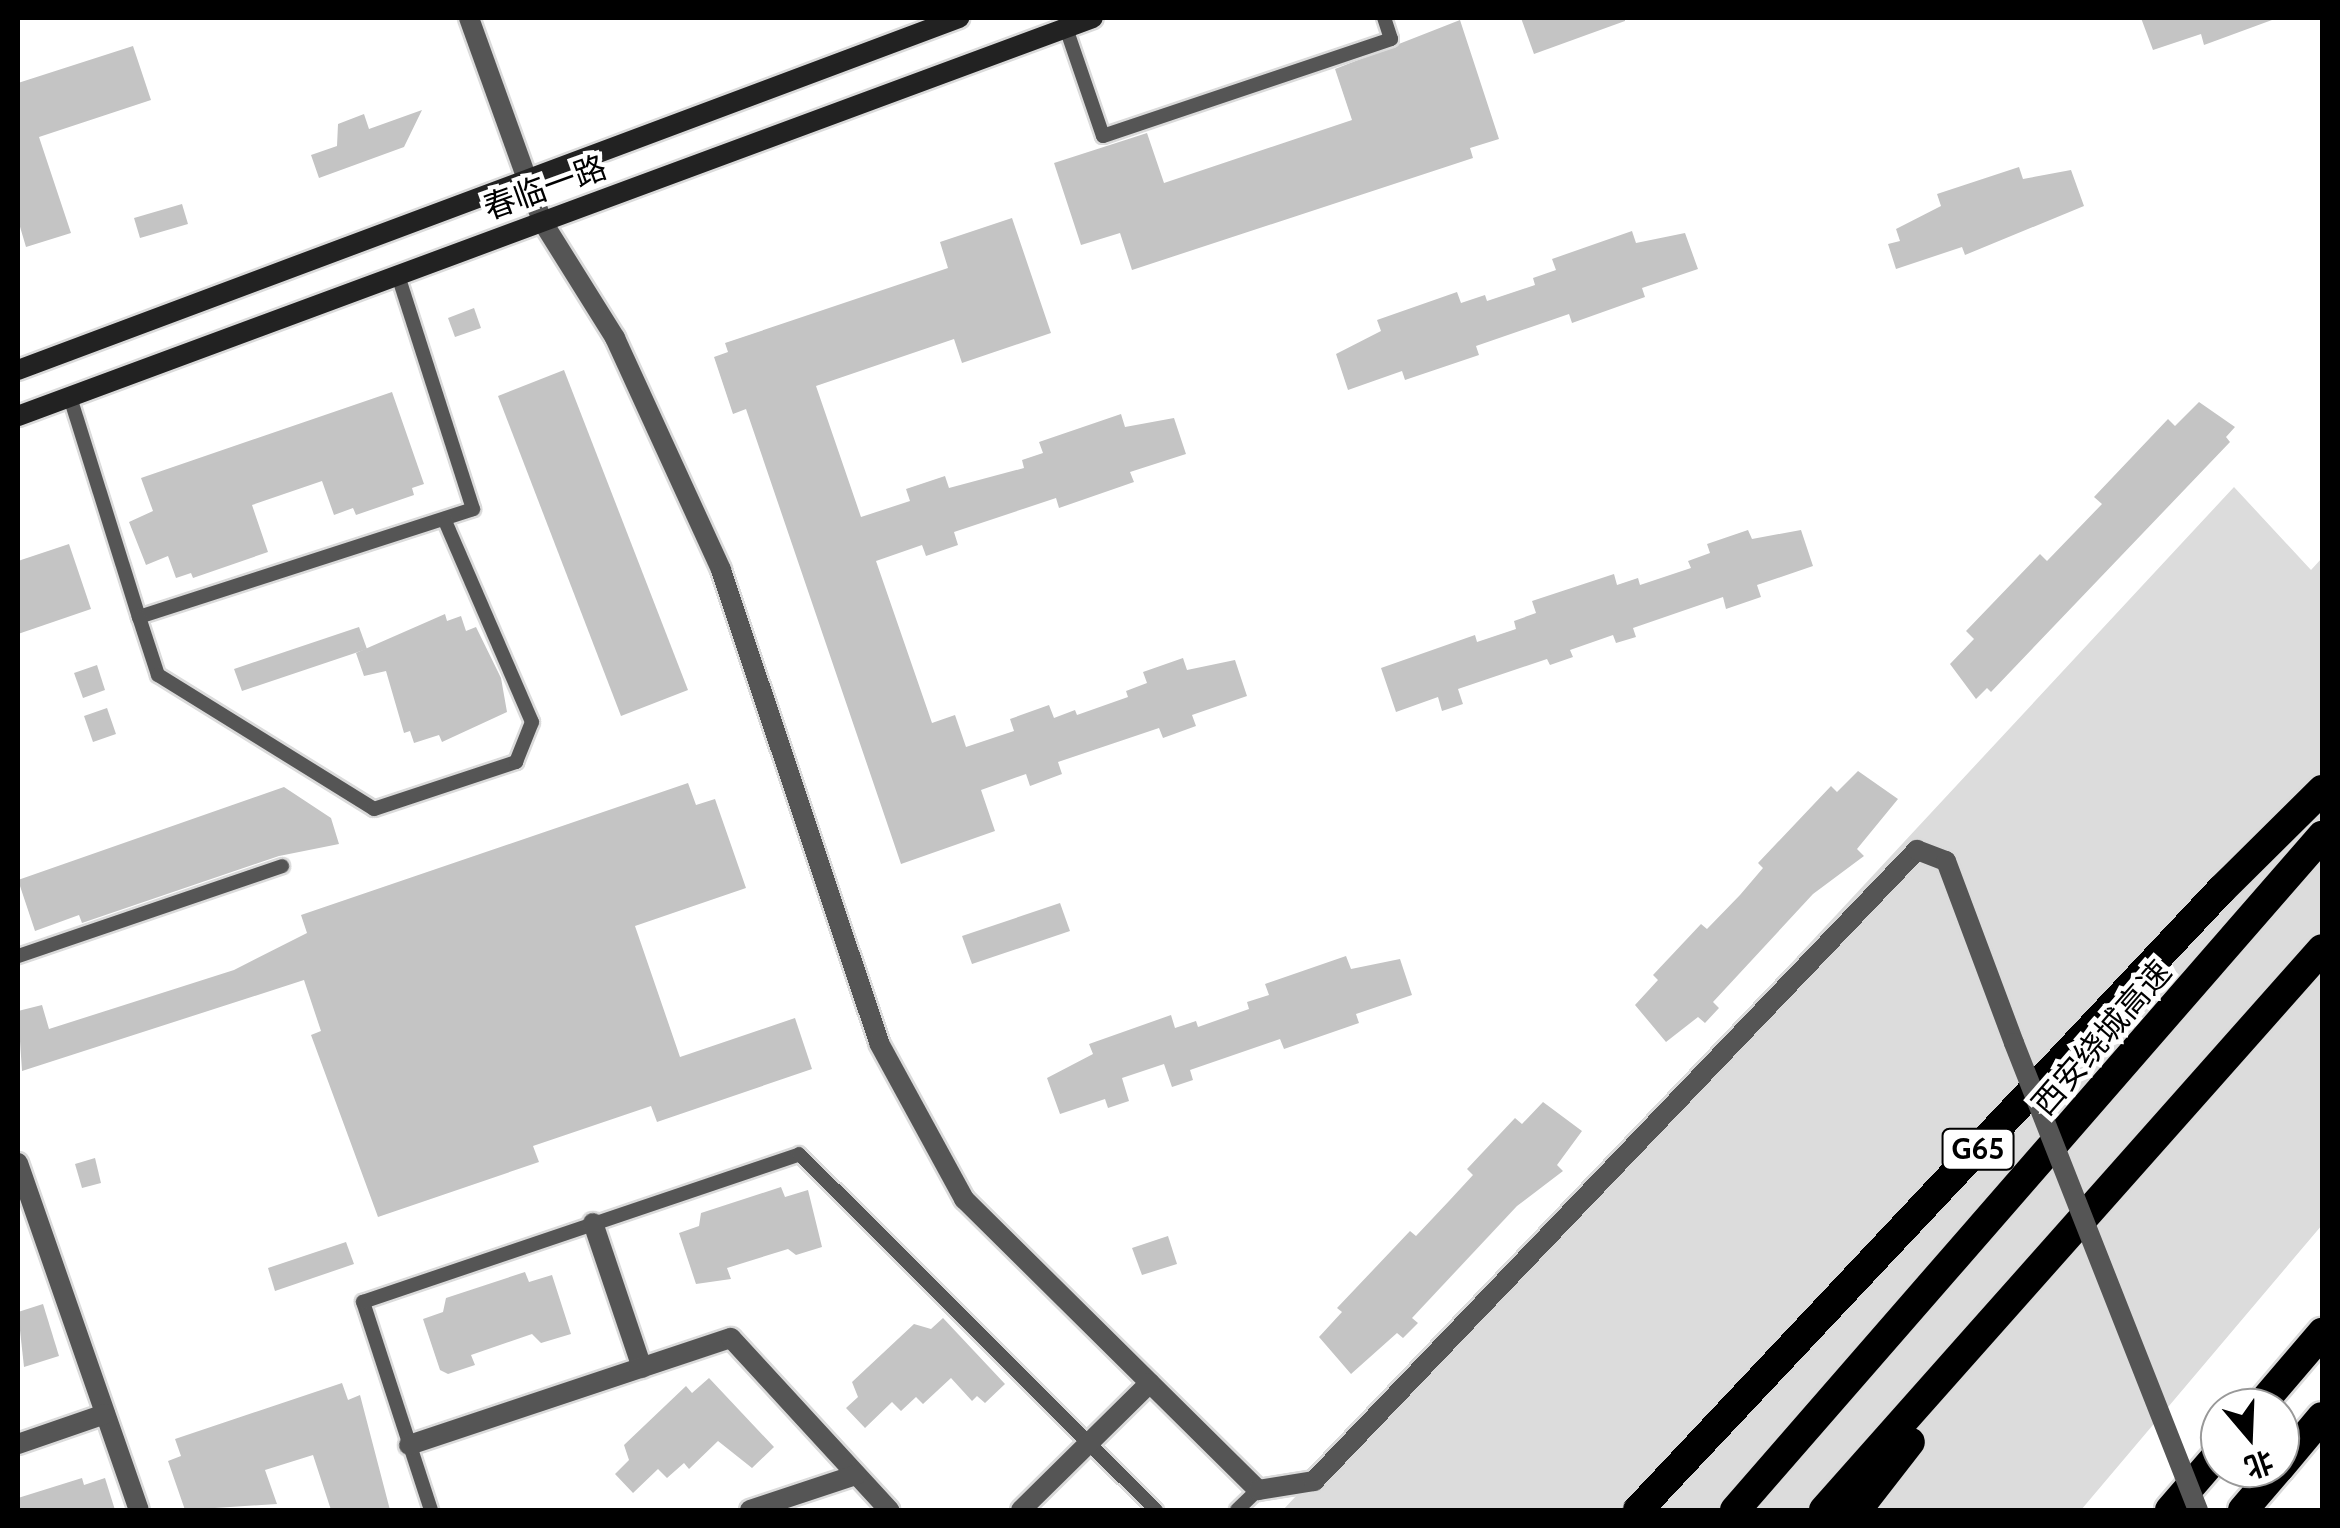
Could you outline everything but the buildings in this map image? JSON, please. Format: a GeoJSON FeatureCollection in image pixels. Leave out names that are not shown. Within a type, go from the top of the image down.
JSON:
{"type":"FeatureCollection","features":[{"type":"Feature","properties":{"kind":"highway","name":"G65"},"geometry":{"type":"LineString","coordinates":[[1638,1510],[2221,890],[2322,790]]}},
{"type":"Feature","properties":{"kind":"highway","name":"西安绕城高速"},"geometry":{"type":"LineString","coordinates":[[1735,1510],[2322,836]]}},
{"type":"Feature","properties":{"kind":"highway"},"geometry":{"type":"LineString","coordinates":[[1824,1510],[2322,950]]}},
{"type":"Feature","properties":{"kind":"highway"},"geometry":{"type":"LineString","coordinates":[[1857,1510],[2062,1246]]}},
{"type":"Feature","properties":{"kind":"highway"},"geometry":{"type":"LineString","coordinates":[[2275,1388],[2322,1333]]}},
{"type":"Feature","properties":{"kind":"highway"},"geometry":{"type":"LineString","coordinates":[[2300,1443],[2322,1417]]}},
{"type":"Feature","properties":{"kind":"highway"},"geometry":{"type":"LineString","coordinates":[[2170,1510],[2200,1475]]}},
{"type":"Feature","properties":{"kind":"highway"},"geometry":{"type":"LineString","coordinates":[[2244,1510],[2263,1488]]}},
{"type":"Feature","properties":{"kind":"main road","name":"春临一路"},"geometry":{"type":"LineString","coordinates":[[18,370],[959,18]]}},
{"type":"Feature","properties":{"kind":"main road","name":"春临一路"},"geometry":{"type":"LineString","coordinates":[[18,416],[1094,18]]}},
{"type":"Feature","properties":{"kind":"main road"},"geometry":{"type":"LineString","coordinates":[[2300,1454],[2322,1440]]}},
{"type":"Feature","properties":{"kind":"street"},"geometry":{"type":"LineString","coordinates":[[468,18],[542,221],[615,338],[721,570],[879,1043],[964,1199],[1258,1490],[1314,1481],[1917,850],[1946,862],[2198,1510]]}},
{"type":"Feature","properties":{"kind":"street"},"geometry":{"type":"LineString","coordinates":[[18,1163],[139,1510]]}},
{"type":"Feature","properties":{"kind":"street"},"geometry":{"type":"LineString","coordinates":[[592,1224],[642,1368]]}},
{"type":"Feature","properties":{"kind":"street"},"geometry":{"type":"LineString","coordinates":[[410,1445],[732,1338],[889,1510]]}},
{"type":"Feature","properties":{"kind":"street"},"geometry":{"type":"LineString","coordinates":[[1021,1510],[1150,1383]]}},
{"type":"Feature","properties":{"kind":"street"},"geometry":{"type":"LineString","coordinates":[[18,1444],[105,1414]]}},
{"type":"Feature","properties":{"kind":"street"},"geometry":{"type":"LineString","coordinates":[[750,1510],[856,1475]]}},
{"type":"Feature","properties":{"kind":"lane"},"geometry":{"type":"LineString","coordinates":[[1066,28],[1103,136],[1391,39],[1384,18]]}},
{"type":"Feature","properties":{"kind":"lane"},"geometry":{"type":"LineString","coordinates":[[140,617],[473,509],[398,275]]}},
{"type":"Feature","properties":{"kind":"lane"},"geometry":{"type":"LineString","coordinates":[[70,397],[158,675],[374,809],[516,762],[532,722],[444,519]]}},
{"type":"Feature","properties":{"kind":"lane"},"geometry":{"type":"LineString","coordinates":[[18,956],[282,866]]}},
{"type":"Feature","properties":{"kind":"lane"},"geometry":{"type":"LineString","coordinates":[[431,1510],[363,1302],[799,1154],[1156,1510]]}},
{"type":"Feature","properties":{"kind":"lane"},"geometry":{"type":"LineString","coordinates":[[1237,1510],[1258,1490]]}},
{"type":"Feature","properties":{"kind":"shaded area"},"geometry":{"type":"Polygon","coordinates":[[[2234,487],[2311,570],[2322,558],[2322,1225],[2081,1510],[1283,1510],[2234,487]]]}}]}
